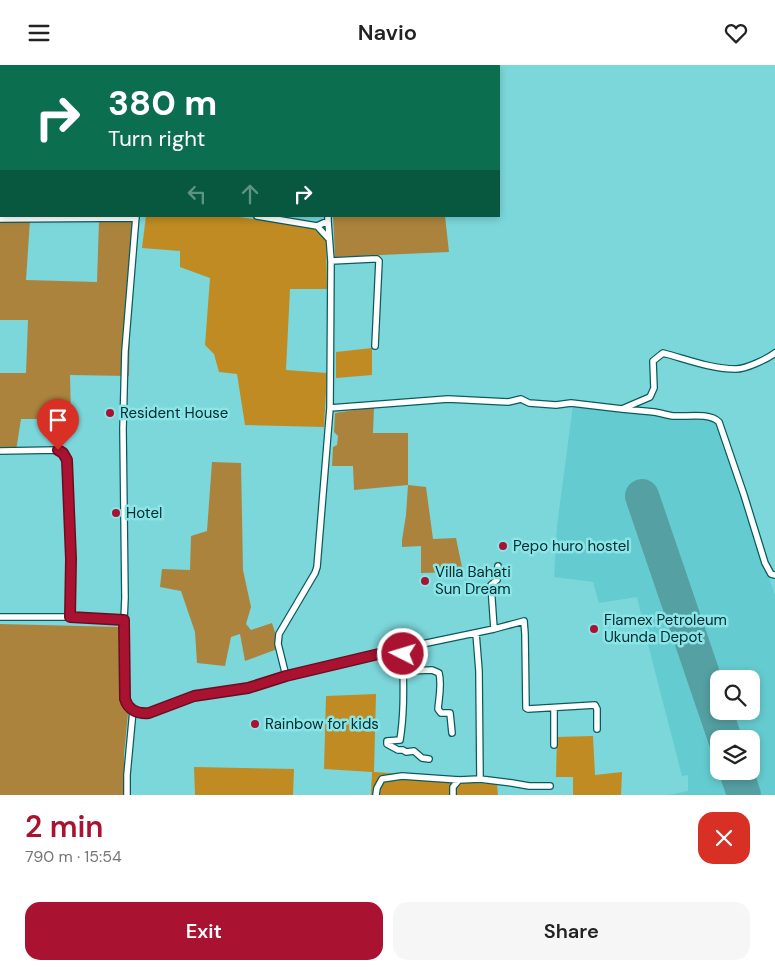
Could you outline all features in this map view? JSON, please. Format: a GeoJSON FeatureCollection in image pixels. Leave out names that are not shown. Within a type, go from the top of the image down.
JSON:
{"type":"FeatureCollection","features":[{"type":"Feature","properties":{"kind":"street"},"geometry":{"type":"LineString","coordinates":[[0,219],[136,217],[125,351],[123,429],[125,699],[127,706],[142,713],[149,713],[194,696],[236,691],[286,676],[524,621],[526,707],[528,709],[596,705],[597,729]]}},
{"type":"Feature","properties":{"kind":"street"},"geometry":{"type":"LineString","coordinates":[[263,217],[317,226],[329,239]]}},
{"type":"Feature","properties":{"kind":"street"},"geometry":{"type":"LineString","coordinates":[[317,226],[328,218]]}},
{"type":"Feature","properties":{"kind":"street"},"geometry":{"type":"LineString","coordinates":[[286,676],[278,639],[279,634],[317,567],[330,408],[331,261],[328,218]]}},
{"type":"Feature","properties":{"kind":"street"},"geometry":{"type":"LineString","coordinates":[[331,261],[378,259],[374,346]]}},
{"type":"Feature","properties":{"kind":"street"},"geometry":{"type":"LineString","coordinates":[[622,409],[650,397],[654,388],[653,361],[663,353],[712,366],[738,369],[766,359],[775,353]]}},
{"type":"Feature","properties":{"kind":"street"},"geometry":{"type":"LineString","coordinates":[[330,408],[448,399],[508,402],[521,399],[529,403],[556,405],[571,403],[656,412],[673,416],[693,415],[712,418],[719,422],[765,563],[771,574],[775,575]]}},
{"type":"Feature","properties":{"kind":"street"},"geometry":{"type":"LineString","coordinates":[[0,451],[58,450],[63,453],[67,460],[71,559],[70,617]]}},
{"type":"Feature","properties":{"kind":"street"},"geometry":{"type":"LineString","coordinates":[[494,629],[491,585],[497,580],[498,566]]}},
{"type":"Feature","properties":{"kind":"street"},"geometry":{"type":"LineString","coordinates":[[0,617],[70,617],[124,620]]}},
{"type":"Feature","properties":{"kind":"street"},"geometry":{"type":"LineString","coordinates":[[476,633],[479,671],[480,779]]}},
{"type":"Feature","properties":{"kind":"street"},"geometry":{"type":"LineString","coordinates":[[404,648],[403,721],[400,740],[387,741],[387,744],[406,753],[414,751],[422,758],[429,759]]}},
{"type":"Feature","properties":{"kind":"street"},"geometry":{"type":"LineString","coordinates":[[403,666],[407,671],[432,670],[439,673],[438,709],[441,713],[450,713],[452,733]]}},
{"type":"Feature","properties":{"kind":"street"},"geometry":{"type":"LineString","coordinates":[[554,708],[554,745]]}},
{"type":"Feature","properties":{"kind":"street"},"geometry":{"type":"LineString","coordinates":[[126,795],[133,710]]}},
{"type":"Feature","properties":{"kind":"street"},"geometry":{"type":"LineString","coordinates":[[376,795],[377,788],[382,779],[402,776],[459,780],[480,779],[529,786],[550,786]]}},
{"type":"Feature","properties":{"kind":"street"},"geometry":{"type":"LineString","coordinates":[[453,795],[453,787],[459,780]]}},
{"type":"Feature","properties":{"kind":"shaded area"},"geometry":{"type":"Polygon","coordinates":[[[146,217],[240,217],[313,228],[326,240],[327,289],[290,289],[286,370],[327,373],[324,427],[245,425],[237,374],[219,372],[214,354],[205,345],[210,278],[180,267],[180,251],[142,248],[146,217]]]}},
{"type":"Feature","properties":{"kind":"shaded area"},"geometry":{"type":"Polygon","coordinates":[[[333,217],[445,217],[449,252],[335,257],[333,217]]]}},
{"type":"Feature","properties":{"kind":"shaded area"},"geometry":{"type":"Polygon","coordinates":[[[0,220],[30,220],[26,280],[97,282],[99,221],[132,221],[129,376],[70,375],[71,419],[21,419],[16,451],[0,451],[0,373],[26,373],[28,320],[0,320],[0,220]]]}},
{"type":"Feature","properties":{"kind":"shaded area"},"geometry":{"type":"Polygon","coordinates":[[[372,348],[372,375],[336,378],[336,352],[372,348]]]}},
{"type":"Feature","properties":{"kind":"shaded area"},"geometry":{"type":"Polygon","coordinates":[[[573,405],[716,421],[775,595],[775,795],[668,795],[688,791],[688,775],[682,776],[637,597],[599,603],[593,582],[554,577],[557,526],[573,405]]]}},
{"type":"Feature","properties":{"kind":"shaded area"},"geometry":{"type":"Polygon","coordinates":[[[374,407],[373,433],[408,433],[408,485],[354,490],[353,466],[332,466],[333,447],[337,445],[338,436],[334,432],[335,413],[374,407]]]}},
{"type":"Feature","properties":{"kind":"shaded area"},"geometry":{"type":"Polygon","coordinates":[[[212,462],[241,463],[243,570],[251,607],[246,624],[251,630],[272,623],[280,648],[245,661],[240,634],[231,637],[225,666],[197,663],[195,632],[181,591],[160,587],[162,569],[190,570],[191,536],[207,531],[212,462]]]}},
{"type":"Feature","properties":{"kind":"shaded area"},"geometry":{"type":"Polygon","coordinates":[[[408,485],[426,487],[433,539],[456,538],[463,572],[421,573],[421,546],[402,547],[408,485]]]}},
{"type":"Feature","properties":{"kind":"shaded area"},"geometry":{"type":"Polygon","coordinates":[[[0,624],[121,627],[121,701],[128,713],[124,755],[124,795],[0,795],[0,624]]]}},
{"type":"Feature","properties":{"kind":"shaded area"},"geometry":{"type":"Polygon","coordinates":[[[376,694],[374,772],[449,777],[453,782],[497,784],[498,795],[371,795],[372,772],[324,769],[326,696],[376,694]]]}},
{"type":"Feature","properties":{"kind":"shaded area"},"geometry":{"type":"Polygon","coordinates":[[[593,736],[595,775],[622,772],[621,795],[573,795],[573,777],[556,777],[557,737],[593,736]]]}},
{"type":"Feature","properties":{"kind":"shaded area"},"geometry":{"type":"Polygon","coordinates":[[[194,767],[294,769],[293,795],[195,795],[194,767]]]}},
{"type":"Feature","properties":{"kind":"runway"},"geometry":{"type":"LineString","coordinates":[[642,496],[722,730]]}},
{"type":"Feature","properties":{"kind":"runway"},"geometry":{"type":"LineString","coordinates":[[739,780],[744,795]]}},
{"type":"Feature","properties":{"kind":"place","name":"Resident House"},"geometry":{"type":"Point","coordinates":[110,413]}},
{"type":"Feature","properties":{"kind":"place","name":"Hotel"},"geometry":{"type":"Point","coordinates":[116,513]}},
{"type":"Feature","properties":{"kind":"place","name":"Pepo huro hostel"},"geometry":{"type":"Point","coordinates":[503,546]}},
{"type":"Feature","properties":{"kind":"place","name":"Villa Bahati Sun Dream"},"geometry":{"type":"Point","coordinates":[425,581]}},
{"type":"Feature","properties":{"kind":"place","name":"Flamex Petroleum Ukunda Depot"},"geometry":{"type":"Point","coordinates":[594,629]}},
{"type":"Feature","properties":{"kind":"place","name":"Rainbow for kids"},"geometry":{"type":"Point","coordinates":[255,724]}},
{"type":"Feature","properties":{"kind":"route"},"geometry":{"type":"LineString","coordinates":[[58,450],[63,453],[67,460],[71,559],[70,617],[124,620],[125,702],[133,710],[149,713],[194,696],[236,691],[286,676],[404,648],[403,654]]}}]}
